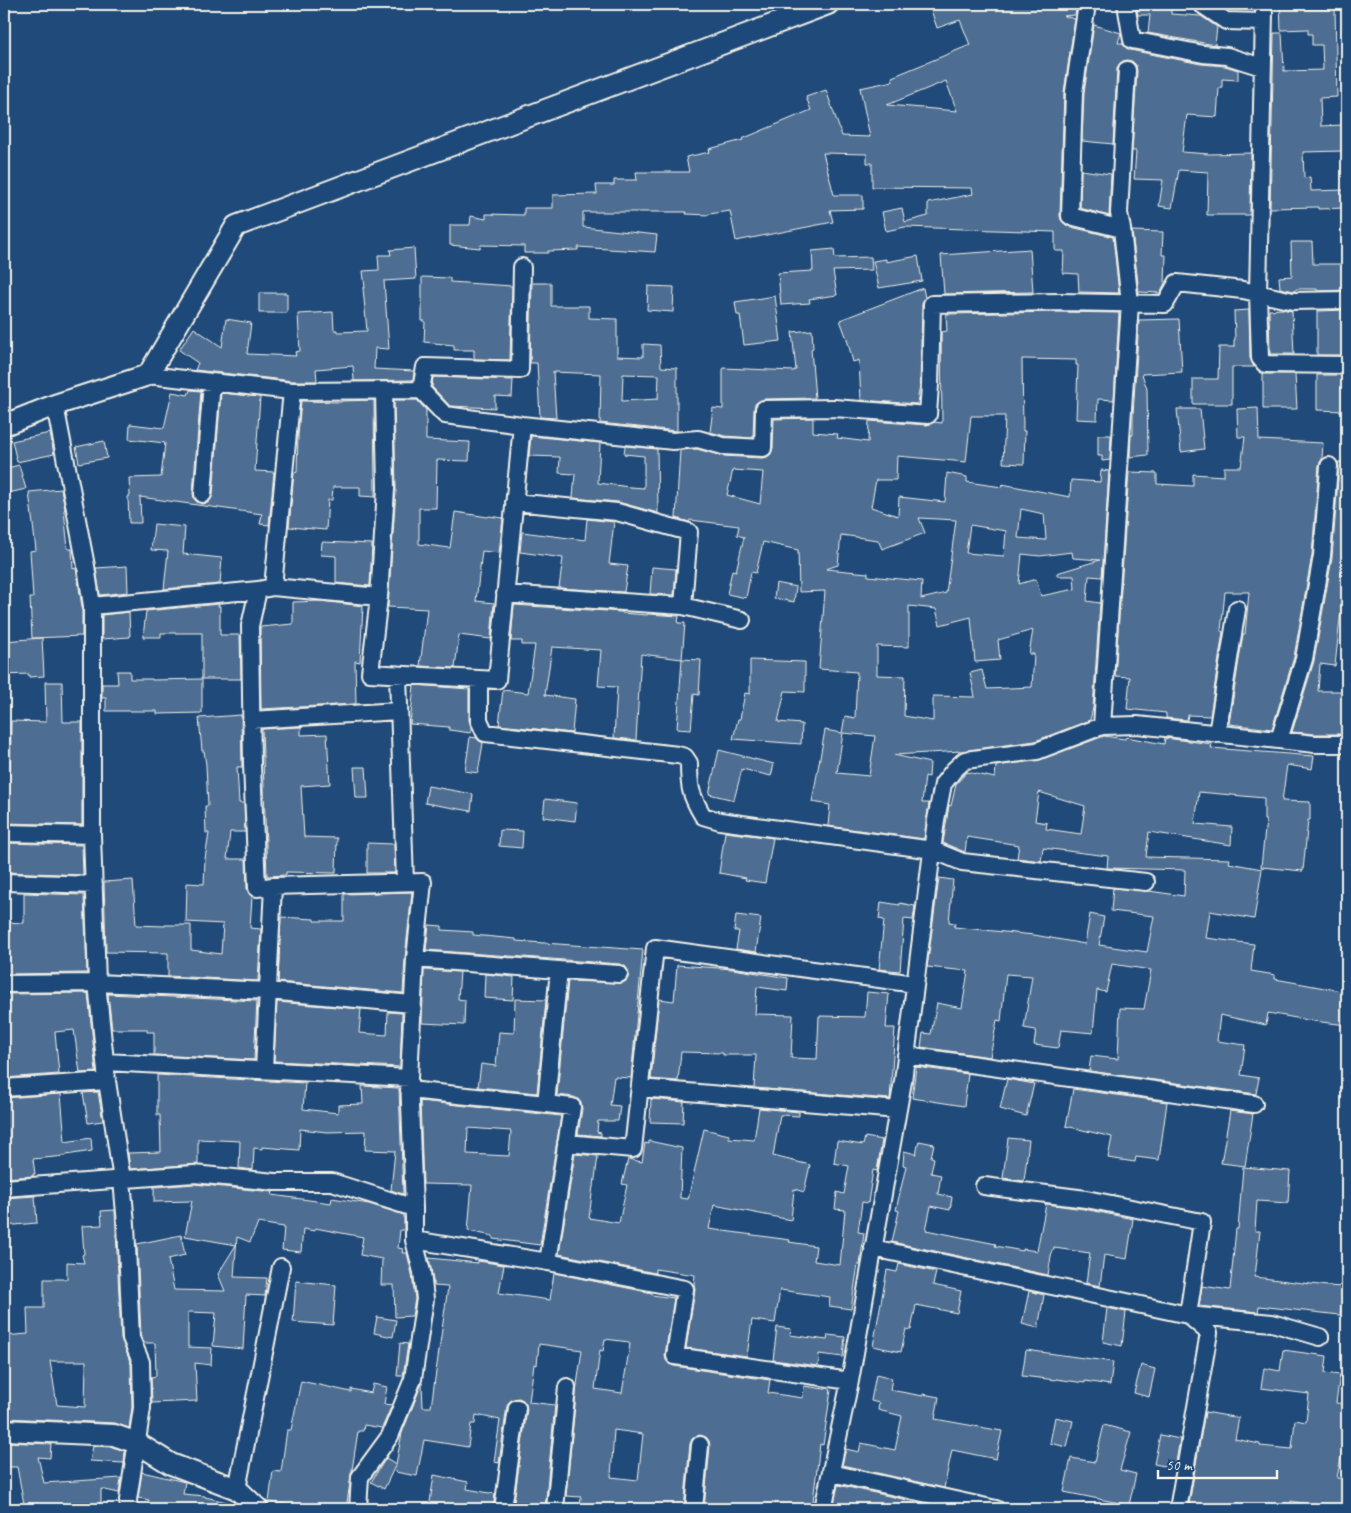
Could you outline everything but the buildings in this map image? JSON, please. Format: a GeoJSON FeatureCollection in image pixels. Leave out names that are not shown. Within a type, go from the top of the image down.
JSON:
{"type":"FeatureCollection","features":[{"type":"Feature","properties":{"kind":"street"},"geometry":{"type":"LineString","coordinates":[[148,374],[236,226],[828,4]]}},
{"type":"Feature","properties":{"kind":"street"},"geometry":{"type":"LineString","coordinates":[[1087,4],[1074,92],[1070,216],[1122,228]]}},
{"type":"Feature","properties":{"kind":"street"},"geometry":{"type":"LineString","coordinates":[[1126,4],[1132,40],[1203,54],[1227,56],[1262,67]]}},
{"type":"Feature","properties":{"kind":"street"},"geometry":{"type":"LineString","coordinates":[[1200,4],[1226,22],[1264,18],[1258,294],[1260,358],[1265,364],[1347,365]]}},
{"type":"Feature","properties":{"kind":"street"},"geometry":{"type":"LineString","coordinates":[[1102,726],[1130,304],[1119,213],[1127,70]]}},
{"type":"Feature","properties":{"kind":"street"},"geometry":{"type":"LineString","coordinates":[[421,390],[425,367],[520,370],[522,267]]}},
{"type":"Feature","properties":{"kind":"street"},"geometry":{"type":"LineString","coordinates":[[4,424],[148,374],[292,391],[421,390],[445,415],[673,441],[698,438],[724,446],[762,448],[764,409],[834,408],[928,415],[932,304],[1060,302],[1165,304],[1177,284],[1243,290],[1292,301],[1347,300]]}},
{"type":"Feature","properties":{"kind":"street"},"geometry":{"type":"LineString","coordinates":[[203,494],[212,382]]}},
{"type":"Feature","properties":{"kind":"street"},"geometry":{"type":"LineString","coordinates":[[292,391],[266,589],[250,626],[252,764],[257,888],[423,882],[415,959],[409,1084],[414,1240],[422,1272],[425,1299],[413,1379],[390,1436],[360,1477],[358,1509]]}},
{"type":"Feature","properties":{"kind":"street"},"geometry":{"type":"LineString","coordinates":[[384,391],[386,489],[379,597],[370,674],[497,680],[522,425]]}},
{"type":"Feature","properties":{"kind":"street"},"geometry":{"type":"LineString","coordinates":[[55,405],[92,606],[92,835],[97,982],[107,1081],[122,1180],[131,1338],[142,1362],[142,1408],[128,1500],[129,1509]]}},
{"type":"Feature","properties":{"kind":"street"},"geometry":{"type":"LineString","coordinates":[[1279,740],[1304,659],[1322,556],[1329,466]]}},
{"type":"Feature","properties":{"kind":"street"},"geometry":{"type":"LineString","coordinates":[[514,502],[618,512],[689,532],[683,606]]}},
{"type":"Feature","properties":{"kind":"street"},"geometry":{"type":"LineString","coordinates":[[92,606],[266,589],[379,597]]}},
{"type":"Feature","properties":{"kind":"street"},"geometry":{"type":"LineString","coordinates":[[506,594],[683,606],[742,620]]}},
{"type":"Feature","properties":{"kind":"street"},"geometry":{"type":"LineString","coordinates":[[1217,734],[1237,609]]}},
{"type":"Feature","properties":{"kind":"street"},"geometry":{"type":"LineString","coordinates":[[398,675],[405,882]]}},
{"type":"Feature","properties":{"kind":"street"},"geometry":{"type":"LineString","coordinates":[[479,679],[479,720],[485,733],[678,755],[689,762],[689,786],[693,800],[703,816],[720,821],[932,850],[962,862],[1146,882]]}},
{"type":"Feature","properties":{"kind":"street"},"geometry":{"type":"LineString","coordinates":[[251,720],[399,711]]}},
{"type":"Feature","properties":{"kind":"street"},"geometry":{"type":"LineString","coordinates":[[823,1509],[850,1381],[898,1110],[942,784],[966,760],[1037,751],[1102,726],[1136,724],[1315,744],[1347,744]]}},
{"type":"Feature","properties":{"kind":"street"},"geometry":{"type":"LineString","coordinates":[[4,833],[92,835]]}},
{"type":"Feature","properties":{"kind":"street"},"geometry":{"type":"LineString","coordinates":[[4,882],[94,885]]}},
{"type":"Feature","properties":{"kind":"street"},"geometry":{"type":"LineString","coordinates":[[264,1070],[273,886]]}},
{"type":"Feature","properties":{"kind":"street"},"geometry":{"type":"LineString","coordinates":[[566,1143],[633,1149],[656,948],[915,984]]}},
{"type":"Feature","properties":{"kind":"street"},"geometry":{"type":"LineString","coordinates":[[415,959],[619,974]]}},
{"type":"Feature","properties":{"kind":"street"},"geometry":{"type":"LineString","coordinates":[[546,1104],[559,970]]}},
{"type":"Feature","properties":{"kind":"street"},"geometry":{"type":"LineString","coordinates":[[4,984],[97,982],[268,991],[412,1004]]}},
{"type":"Feature","properties":{"kind":"street"},"geometry":{"type":"LineString","coordinates":[[906,1055],[1254,1104]]}},
{"type":"Feature","properties":{"kind":"street"},"geometry":{"type":"LineString","coordinates":[[105,1062],[264,1070],[409,1084],[572,1107],[548,1262]]}},
{"type":"Feature","properties":{"kind":"street"},"geometry":{"type":"LineString","coordinates":[[4,1088],[107,1081]]}},
{"type":"Feature","properties":{"kind":"street"},"geometry":{"type":"LineString","coordinates":[[640,1088],[898,1110]]}},
{"type":"Feature","properties":{"kind":"street"},"geometry":{"type":"LineString","coordinates":[[4,1188],[194,1174],[275,1182],[332,1182],[414,1208]]}},
{"type":"Feature","properties":{"kind":"street"},"geometry":{"type":"LineString","coordinates":[[984,1186],[1086,1199],[1202,1222],[1188,1315]]}},
{"type":"Feature","properties":{"kind":"street"},"geometry":{"type":"LineString","coordinates":[[414,1240],[548,1262],[685,1289],[675,1356],[850,1381]]}},
{"type":"Feature","properties":{"kind":"street"},"geometry":{"type":"LineString","coordinates":[[873,1248],[1188,1315],[1272,1323],[1320,1337]]}},
{"type":"Feature","properties":{"kind":"street"},"geometry":{"type":"LineString","coordinates":[[237,1489],[281,1267]]}},
{"type":"Feature","properties":{"kind":"street"},"geometry":{"type":"LineString","coordinates":[[1178,1509],[1209,1333],[1188,1315]]}},
{"type":"Feature","properties":{"kind":"street"},"geometry":{"type":"LineString","coordinates":[[555,1509],[567,1387]]}},
{"type":"Feature","properties":{"kind":"street"},"geometry":{"type":"LineString","coordinates":[[503,1509],[517,1408]]}},
{"type":"Feature","properties":{"kind":"street"},"geometry":{"type":"LineString","coordinates":[[4,1430],[114,1435],[136,1443],[171,1464],[237,1489],[258,1509]]}},
{"type":"Feature","properties":{"kind":"street"},"geometry":{"type":"LineString","coordinates":[[694,1509],[700,1445]]}},
{"type":"Feature","properties":{"kind":"street"},"geometry":{"type":"LineString","coordinates":[[830,1473],[996,1509]]}}]}
